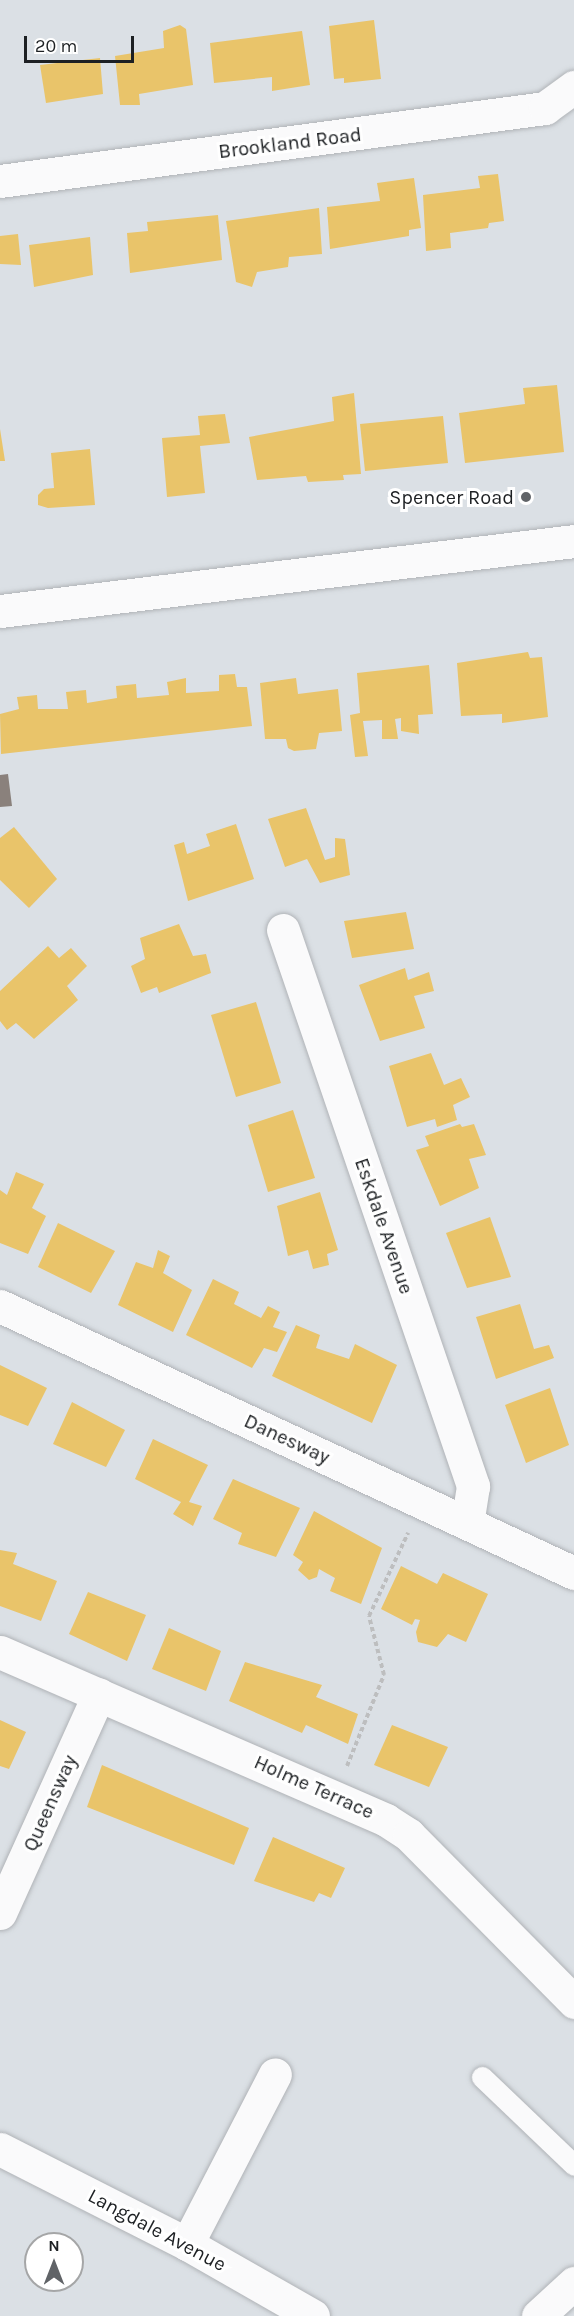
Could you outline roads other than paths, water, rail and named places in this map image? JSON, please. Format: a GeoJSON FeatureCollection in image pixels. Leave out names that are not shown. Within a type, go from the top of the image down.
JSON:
{"type":"FeatureCollection","features":[{"type":"Feature","properties":{"kind":"street","name":"Brookland Road"},"geometry":{"type":"LineString","coordinates":[[0,181],[545,108],[574,87]]}},
{"type":"Feature","properties":{"kind":"street"},"geometry":{"type":"LineString","coordinates":[[0,611],[574,541]]}},
{"type":"Feature","properties":{"kind":"street","name":"Eskdale Avenue"},"geometry":{"type":"LineString","coordinates":[[283,930],[473,1486],[467,1523]]}},
{"type":"Feature","properties":{"kind":"street","name":"Danesway"},"geometry":{"type":"LineString","coordinates":[[0,1306],[574,1573]]}},
{"type":"Feature","properties":{"kind":"street","name":"Holme Terrace"},"geometry":{"type":"LineString","coordinates":[[0,1652],[335,1795],[409,1835],[574,2002]]}},
{"type":"Feature","properties":{"kind":"street","name":"Queensway"},"geometry":{"type":"LineString","coordinates":[[0,1913],[99,1694]]}},
{"type":"Feature","properties":{"kind":"street"},"geometry":{"type":"LineString","coordinates":[[187,2244],[275,2074]]}},
{"type":"Feature","properties":{"kind":"street","name":"Langdale Avenue"},"geometry":{"type":"LineString","coordinates":[[0,2149],[187,2244],[312,2316]]}},
{"type":"Feature","properties":{"kind":"street"},"geometry":{"type":"LineString","coordinates":[[538,2316],[573,2287]]}},
{"type":"Feature","properties":{"kind":"lane"},"geometry":{"type":"LineString","coordinates":[[482,2077],[574,2165]]}},
{"type":"Feature","properties":{"kind":"place","name":"Spencer Road"},"geometry":{"type":"Point","coordinates":[526,497]}}]}
